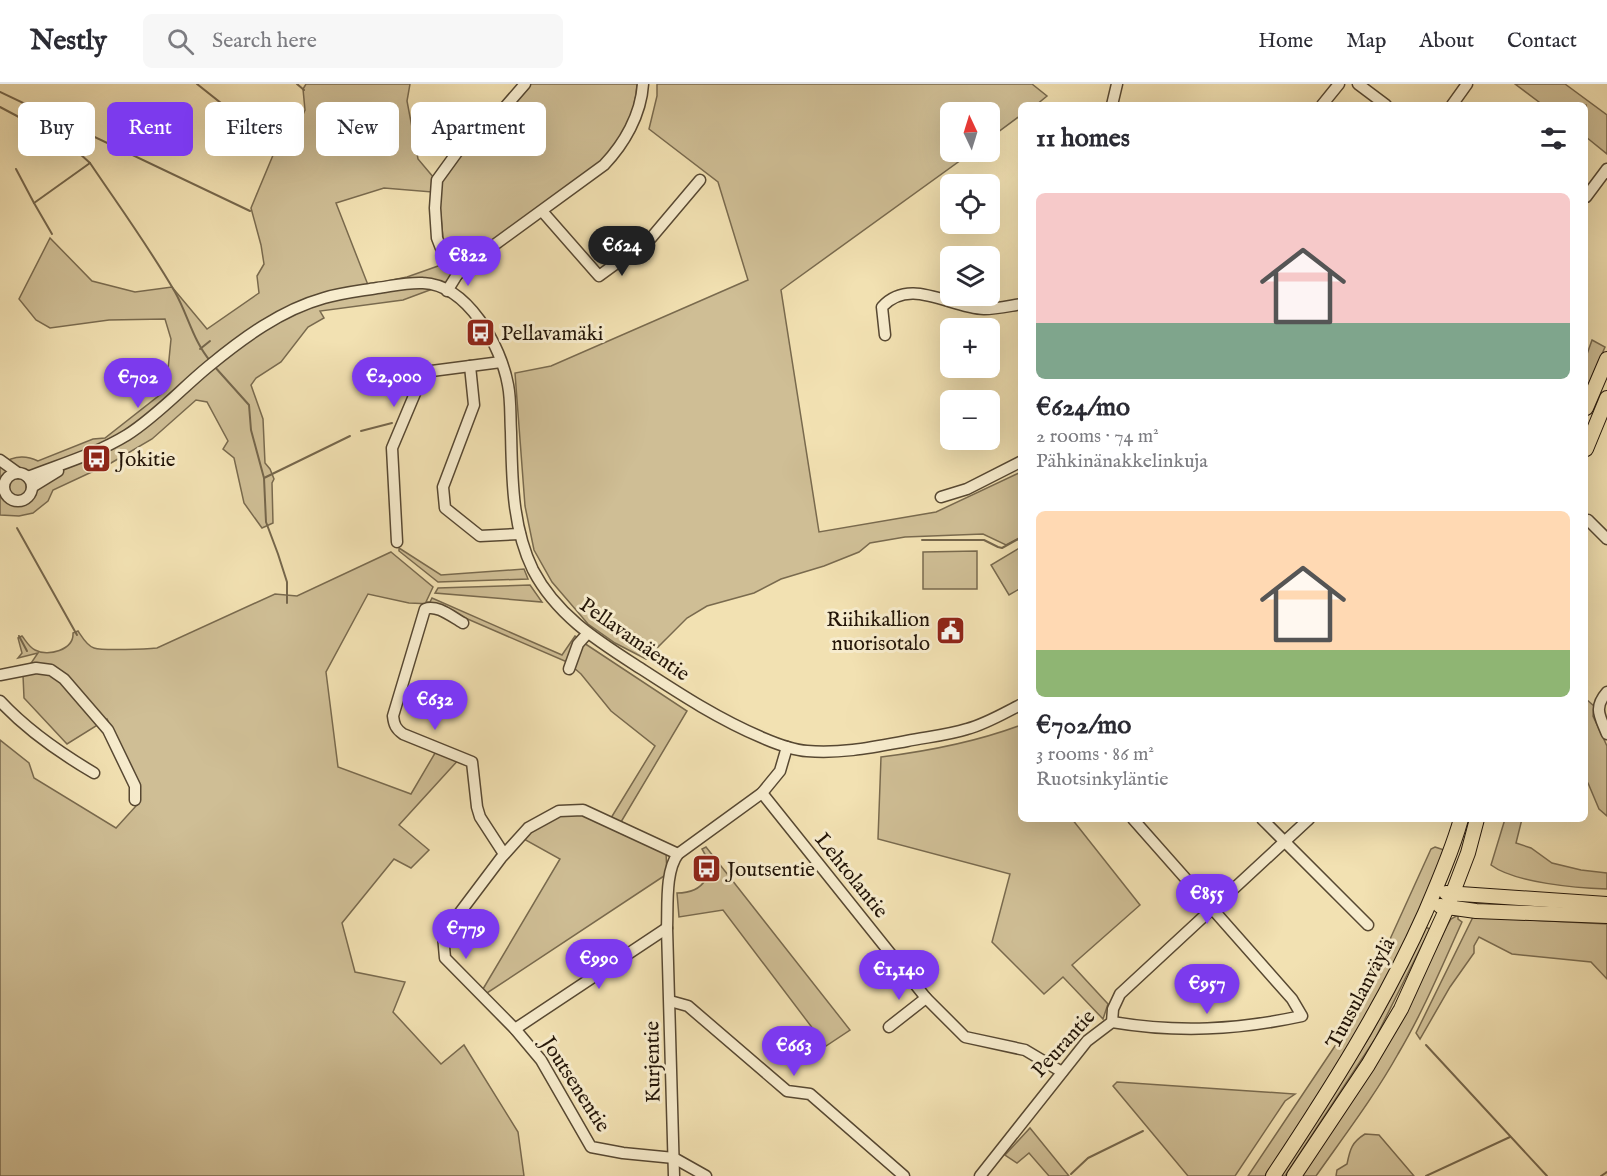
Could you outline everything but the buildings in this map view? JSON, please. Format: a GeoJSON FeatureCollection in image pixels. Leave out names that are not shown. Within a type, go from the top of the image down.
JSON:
{"type":"FeatureCollection","features":[{"type":"Feature","properties":{"kind":"main road"},"geometry":{"type":"LineString","coordinates":[[1588,403],[1607,359]]}},
{"type":"Feature","properties":{"kind":"main road"},"geometry":{"type":"LineString","coordinates":[[1588,444],[1607,398]]}},
{"type":"Feature","properties":{"kind":"main road","name":"Tuusulanväylä"},"geometry":{"type":"LineString","coordinates":[[1273,1176],[1351,1056],[1383,1001],[1432,896],[1456,840],[1460,822]]}},
{"type":"Feature","properties":{"kind":"main road","name":"Tuusulanväylä"},"geometry":{"type":"LineString","coordinates":[[1294,1176],[1368,1065],[1401,1008],[1447,908],[1468,853],[1476,822]]}},
{"type":"Feature","properties":{"kind":"main road"},"geometry":{"type":"LineString","coordinates":[[1432,896],[1452,894],[1607,904]]}},
{"type":"Feature","properties":{"kind":"main road"},"geometry":{"type":"LineString","coordinates":[[1432,896],[1447,908],[1607,916]]}},
{"type":"Feature","properties":{"kind":"street"},"geometry":{"type":"LineString","coordinates":[[458,274],[444,256],[437,238],[435,208],[437,180],[458,152],[505,107],[525,84]]}},
{"type":"Feature","properties":{"kind":"street"},"geometry":{"type":"LineString","coordinates":[[447,291],[460,270],[603,165],[620,148],[628,134],[643,84]]}},
{"type":"Feature","properties":{"kind":"street"},"geometry":{"type":"LineString","coordinates":[[1113,102],[1117,84]]}},
{"type":"Feature","properties":{"kind":"street"},"geometry":{"type":"LineString","coordinates":[[1324,102],[1339,84]]}},
{"type":"Feature","properties":{"kind":"street"},"geometry":{"type":"LineString","coordinates":[[1358,84],[1382,102]]}},
{"type":"Feature","properties":{"kind":"street"},"geometry":{"type":"LineString","coordinates":[[1454,102],[1467,84]]}},
{"type":"Feature","properties":{"kind":"street"},"geometry":{"type":"LineString","coordinates":[[1588,194],[1607,169]]}},
{"type":"Feature","properties":{"kind":"street"},"geometry":{"type":"LineString","coordinates":[[542,211],[599,276],[651,238],[700,180]]}},
{"type":"Feature","properties":{"kind":"street","name":"Pellavamäentie"},"geometry":{"type":"LineString","coordinates":[[26,479],[76,460],[127,435],[153,416],[231,348],[279,317],[323,298],[346,293],[423,283],[434,285],[472,308],[501,362],[509,390],[515,501],[520,534],[531,563],[546,592],[558,608],[587,634],[712,714],[787,747],[809,751],[847,751],[951,733],[976,726],[1018,706]]}},
{"type":"Feature","properties":{"kind":"street"},"geometry":{"type":"LineString","coordinates":[[885,335],[882,307],[889,299],[910,292],[983,309],[1018,305]]}},
{"type":"Feature","properties":{"kind":"street"},"geometry":{"type":"LineString","coordinates":[[397,542],[392,448],[424,372],[501,362]]}},
{"type":"Feature","properties":{"kind":"street"},"geometry":{"type":"LineString","coordinates":[[470,366],[474,405],[444,487],[445,508],[480,536],[520,534]]}},
{"type":"Feature","properties":{"kind":"street"},"geometry":{"type":"LineString","coordinates":[[0,460],[26,479],[31,493],[22,500],[3,489],[8,476],[26,479]]}},
{"type":"Feature","properties":{"kind":"street"},"geometry":{"type":"LineString","coordinates":[[940,497],[967,489],[1018,463]]}},
{"type":"Feature","properties":{"kind":"street"},"geometry":{"type":"LineString","coordinates":[[1588,520],[1607,539]]}},
{"type":"Feature","properties":{"kind":"street"},"geometry":{"type":"LineString","coordinates":[[463,623],[435,608],[425,609],[393,716],[394,723],[397,730],[403,734],[472,762],[480,817],[504,854]]}},
{"type":"Feature","properties":{"kind":"street"},"geometry":{"type":"LineString","coordinates":[[569,669],[578,644],[587,634]]}},
{"type":"Feature","properties":{"kind":"street"},"geometry":{"type":"LineString","coordinates":[[0,675],[36,668],[51,670],[64,680],[108,730],[135,786],[135,800]]}},
{"type":"Feature","properties":{"kind":"street"},"geometry":{"type":"LineString","coordinates":[[1607,692],[1600,700],[1598,712],[1607,734]]}},
{"type":"Feature","properties":{"kind":"street"},"geometry":{"type":"LineString","coordinates":[[0,700],[13,715],[72,760],[94,773]]}},
{"type":"Feature","properties":{"kind":"street"},"geometry":{"type":"LineString","coordinates":[[678,854],[762,793],[780,771],[787,747]]}},
{"type":"Feature","properties":{"kind":"street","name":"Lehtolantie"},"geometry":{"type":"LineString","coordinates":[[762,793],[926,998],[965,1037],[1025,1050],[1062,1072]]}},
{"type":"Feature","properties":{"kind":"street","name":"Joutsenentie"},"geometry":{"type":"LineString","coordinates":[[674,1158],[591,1147],[541,1060],[515,1029],[445,958],[443,935],[504,854],[528,828],[559,811],[583,810],[678,854]]}},
{"type":"Feature","properties":{"kind":"street"},"geometry":{"type":"LineString","coordinates":[[1112,1022],[1213,1030],[1302,1016],[1292,999],[1136,822]]}},
{"type":"Feature","properties":{"kind":"street"},"geometry":{"type":"LineString","coordinates":[[1265,822],[1368,925]]}},
{"type":"Feature","properties":{"kind":"street","name":"Peurantie"},"geometry":{"type":"LineString","coordinates":[[981,1176],[1087,1041],[1112,1022],[1113,1009],[1120,994],[1306,822]]}},
{"type":"Feature","properties":{"kind":"street","name":"Kurjentie"},"geometry":{"type":"LineString","coordinates":[[674,1176],[667,928],[668,888],[674,859],[678,854]]}},
{"type":"Feature","properties":{"kind":"street"},"geometry":{"type":"LineString","coordinates":[[515,1029],[667,928]]}},
{"type":"Feature","properties":{"kind":"street"},"geometry":{"type":"LineString","coordinates":[[889,1027],[926,998]]}},
{"type":"Feature","properties":{"kind":"street"},"geometry":{"type":"LineString","coordinates":[[670,1001],[688,1006],[787,1091],[810,1094],[904,1176]]}},
{"type":"Feature","properties":{"kind":"street"},"geometry":{"type":"LineString","coordinates":[[674,1158],[706,1176]]}},
{"type":"Feature","properties":{"kind":"shaded area"},"geometry":{"type":"Polygon","coordinates":[[[306,84],[410,84],[407,101],[411,122],[411,156],[417,156],[434,178],[432,192],[384,188],[336,203],[368,285],[407,277],[455,260],[451,274],[454,281],[403,300],[320,311],[324,318],[308,327],[281,362],[256,378],[251,385],[263,419],[265,463],[274,479],[272,483],[273,523],[262,528],[244,503],[234,458],[223,449],[228,441],[207,402],[196,400],[152,439],[111,463],[53,490],[48,501],[33,513],[19,516],[0,515],[0,465],[18,457],[28,457],[38,461],[93,439],[105,438],[166,390],[171,339],[165,319],[109,320],[50,328],[36,320],[19,299],[50,238],[92,281],[135,292],[172,287],[207,329],[259,293],[257,276],[264,264],[251,208],[273,156],[304,156],[303,89],[306,84]]]}},
{"type":"Feature","properties":{"kind":"shaded area"},"geometry":{"type":"Polygon","coordinates":[[[527,84],[637,84],[630,118],[612,148],[597,165],[502,235],[455,260],[443,238],[439,196],[441,182],[453,162],[459,156],[546,156],[546,102],[510,102],[527,84]]]}},
{"type":"Feature","properties":{"kind":"shaded area"},"geometry":{"type":"Polygon","coordinates":[[[657,84],[1032,84],[1047,96],[1040,102],[1018,102],[1018,117],[1000,131],[1000,102],[940,102],[940,162],[958,162],[781,290],[819,532],[936,512],[1018,473],[1018,539],[1006,545],[983,534],[905,537],[870,543],[859,552],[824,566],[781,579],[754,593],[707,606],[687,618],[646,659],[615,643],[588,624],[552,582],[534,550],[525,506],[515,373],[551,366],[748,280],[718,182],[649,129],[657,96],[657,84]]]}},
{"type":"Feature","properties":{"kind":"shaded area"},"geometry":{"type":"Polygon","coordinates":[[[1515,84],[1565,84],[1607,115],[1607,154],[1588,139],[1588,102],[1539,102],[1515,84]]]}},
{"type":"Feature","properties":{"kind":"shaded area"},"geometry":{"type":"Polygon","coordinates":[[[1592,340],[1605,347],[1588,386],[1588,351],[1592,340]]]}},
{"type":"Feature","properties":{"kind":"shaded area"},"geometry":{"type":"Polygon","coordinates":[[[399,548],[441,575],[524,569],[528,579],[438,582],[399,551],[399,548]]]}},
{"type":"Feature","properties":{"kind":"shaded area"},"geometry":{"type":"Polygon","coordinates":[[[1018,549],[1018,590],[1009,595],[991,565],[1018,549]]]}},
{"type":"Feature","properties":{"kind":"shaded area"},"geometry":{"type":"Polygon","coordinates":[[[977,551],[977,589],[923,589],[923,552],[977,551]]]}},
{"type":"Feature","properties":{"kind":"shaded area"},"geometry":{"type":"Polygon","coordinates":[[[391,552],[433,587],[426,602],[430,602],[432,598],[562,655],[575,636],[577,637],[567,662],[433,604],[409,603],[368,594],[326,672],[338,767],[411,794],[438,748],[461,757],[399,825],[429,850],[411,868],[394,859],[342,923],[355,972],[405,982],[393,1012],[441,1064],[464,1045],[518,1132],[524,1176],[0,1176],[0,740],[29,763],[34,778],[116,828],[136,806],[139,784],[107,719],[67,744],[24,698],[23,675],[38,653],[18,658],[22,653],[18,638],[22,636],[33,649],[47,653],[65,648],[72,639],[73,633],[78,631],[94,648],[115,650],[157,648],[275,594],[297,596],[391,552]]]}},
{"type":"Feature","properties":{"kind":"shaded area"},"geometry":{"type":"Polygon","coordinates":[[[530,585],[542,602],[435,593],[438,588],[530,585]]]}},
{"type":"Feature","properties":{"kind":"shaded area"},"geometry":{"type":"Polygon","coordinates":[[[584,643],[687,711],[621,822],[611,818],[655,746],[611,711],[573,667],[584,643]]]}},
{"type":"Feature","properties":{"kind":"shaded area"},"geometry":{"type":"Polygon","coordinates":[[[1588,701],[1594,706],[1593,716],[1607,746],[1607,816],[1599,809],[1588,783],[1588,701]]]}},
{"type":"Feature","properties":{"kind":"shaded area"},"geometry":{"type":"Polygon","coordinates":[[[1018,726],[1018,822],[1074,822],[1140,905],[1072,965],[1108,1004],[1103,1019],[1063,977],[1044,994],[992,942],[1010,874],[878,839],[881,757],[917,752],[987,736],[1018,726]]]}},
{"type":"Feature","properties":{"kind":"shaded area"},"geometry":{"type":"Polygon","coordinates":[[[560,813],[582,813],[666,852],[667,874],[487,993],[483,989],[560,859],[522,838],[560,813]]]}},
{"type":"Feature","properties":{"kind":"shaded area"},"geometry":{"type":"Polygon","coordinates":[[[1504,822],[1521,822],[1516,843],[1531,848],[1552,863],[1607,873],[1607,889],[1563,886],[1530,880],[1491,865],[1504,822]]]}},
{"type":"Feature","properties":{"kind":"shaded area"},"geometry":{"type":"Polygon","coordinates":[[[706,847],[850,1030],[826,1046],[723,910],[679,917],[677,893],[694,890],[701,885],[708,873],[702,849],[706,847]]]}},
{"type":"Feature","properties":{"kind":"shaded area"},"geometry":{"type":"Polygon","coordinates":[[[1435,847],[1444,850],[1427,894],[1408,937],[1365,1019],[1265,1176],[1248,1176],[1337,1043],[1366,992],[1431,849],[1435,847]]]}},
{"type":"Feature","properties":{"kind":"shaded area"},"geometry":{"type":"Polygon","coordinates":[[[1458,915],[1458,919],[1462,922],[1424,1005],[1389,1070],[1316,1176],[1300,1176],[1399,1026],[1447,926],[1451,919],[1458,915]]]}},
{"type":"Feature","properties":{"kind":"shaded area"},"geometry":{"type":"Polygon","coordinates":[[[1473,917],[1607,924],[1607,979],[1591,962],[1512,954],[1479,937],[1474,946],[1474,953],[1450,987],[1420,1039],[1416,1033],[1473,917]]]}},
{"type":"Feature","properties":{"kind":"shaded area"},"geometry":{"type":"Polygon","coordinates":[[[1425,927],[1430,929],[1375,1039],[1285,1176],[1279,1176],[1370,1036],[1425,927]]]}},
{"type":"Feature","properties":{"kind":"shaded area"},"geometry":{"type":"Polygon","coordinates":[[[1117,1082],[1295,1094],[1285,1101],[1235,1176],[1188,1176],[1113,1086],[1117,1082]]]}},
{"type":"Feature","properties":{"kind":"shaded area"},"geometry":{"type":"Polygon","coordinates":[[[1030,1128],[1069,1176],[1049,1176],[1029,1153],[1017,1163],[1005,1155],[1030,1128]]]}},
{"type":"Feature","properties":{"kind":"shaded area"},"geometry":{"type":"Polygon","coordinates":[[[1365,1134],[1379,1135],[1414,1176],[1336,1176],[1337,1170],[1347,1164],[1354,1143],[1365,1134]]]}},
{"type":"Feature","properties":{"kind":"waterway"},"geometry":{"type":"LineString","coordinates":[[197,84],[220,102]]}},
{"type":"Feature","properties":{"kind":"waterway"},"geometry":{"type":"LineString","coordinates":[[297,84],[304,90]]}},
{"type":"Feature","properties":{"kind":"waterway"},"geometry":{"type":"LineString","coordinates":[[0,92],[250,211]]}},
{"type":"Feature","properties":{"kind":"waterway"},"geometry":{"type":"LineString","coordinates":[[0,107],[17,116],[57,146],[79,153],[90,163],[165,275],[180,301],[195,337],[211,362]]}},
{"type":"Feature","properties":{"kind":"waterway"},"geometry":{"type":"LineString","coordinates":[[52,234],[34,203],[90,163]]}},
{"type":"Feature","properties":{"kind":"waterway"},"geometry":{"type":"LineString","coordinates":[[16,169],[34,203]]}},
{"type":"Feature","properties":{"kind":"waterway"},"geometry":{"type":"LineString","coordinates":[[200,349],[210,341]]}},
{"type":"Feature","properties":{"kind":"waterway"},"geometry":{"type":"LineString","coordinates":[[214,366],[249,405],[251,430],[264,478],[266,522],[287,582],[287,603]]}},
{"type":"Feature","properties":{"kind":"waterway"},"geometry":{"type":"LineString","coordinates":[[361,431],[392,423]]}},
{"type":"Feature","properties":{"kind":"waterway"},"geometry":{"type":"LineString","coordinates":[[264,478],[350,436]]}},
{"type":"Feature","properties":{"kind":"waterway"},"geometry":{"type":"LineString","coordinates":[[17,528],[77,635]]}},
{"type":"Feature","properties":{"kind":"waterway"},"geometry":{"type":"LineString","coordinates":[[922,540],[984,540],[1002,548],[1018,539]]}},
{"type":"Feature","properties":{"kind":"waterway"},"geometry":{"type":"LineString","coordinates":[[19,636],[27,651]]}},
{"type":"Feature","properties":{"kind":"waterway"},"geometry":{"type":"LineString","coordinates":[[1426,1045],[1547,1176]]}},
{"type":"Feature","properties":{"kind":"waterway"},"geometry":{"type":"LineString","coordinates":[[1071,1174],[1088,1158],[1143,1131]]}},
{"type":"Feature","properties":{"kind":"waterway"},"geometry":{"type":"LineString","coordinates":[[1426,1176],[1510,1137]]}},
{"type":"Feature","properties":{"kind":"waterway"},"geometry":{"type":"LineString","coordinates":[[1601,1176],[1607,1172]]}},
{"type":"Feature","properties":{"kind":"place","name":"Pellavamäki"},"geometry":{"type":"Point","coordinates":[480,333]}},
{"type":"Feature","properties":{"kind":"place","name":"Jokitie"},"geometry":{"type":"Point","coordinates":[96,459]}},
{"type":"Feature","properties":{"kind":"place","name":"Riihikallion nuorisotalo"},"geometry":{"type":"Point","coordinates":[951,631]}},
{"type":"Feature","properties":{"kind":"place","name":"Joutsentie"},"geometry":{"type":"Point","coordinates":[706,869]}}]}
